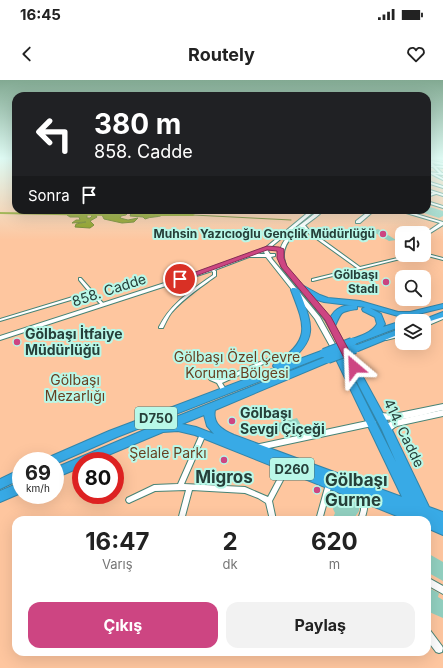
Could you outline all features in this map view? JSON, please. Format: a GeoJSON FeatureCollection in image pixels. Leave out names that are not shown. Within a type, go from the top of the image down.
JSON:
{"type":"FeatureCollection","features":[{"type":"Feature","properties":{"kind":"highway"},"geometry":{"type":"LineString","coordinates":[[298,288],[327,300],[360,303],[398,314],[410,314],[443,306]]}},
{"type":"Feature","properties":{"kind":"highway"},"geometry":{"type":"LineString","coordinates":[[262,376],[290,356],[301,343],[307,330],[298,288]]}},
{"type":"Feature","properties":{"kind":"highway","name":"D750"},"geometry":{"type":"LineString","coordinates":[[332,324],[336,312],[341,308],[355,306],[368,310],[378,316],[381,324],[378,330],[353,345]]}},
{"type":"Feature","properties":{"kind":"highway"},"geometry":{"type":"LineString","coordinates":[[424,314],[443,306]]}},
{"type":"Feature","properties":{"kind":"highway"},"geometry":{"type":"LineString","coordinates":[[431,321],[443,314]]}},
{"type":"Feature","properties":{"kind":"highway","name":"D750"},"geometry":{"type":"LineString","coordinates":[[365,337],[395,326]]}},
{"type":"Feature","properties":{"kind":"highway","name":"D750"},"geometry":{"type":"LineString","coordinates":[[103,452],[211,407],[326,356],[353,345],[378,340],[395,333]]}},
{"type":"Feature","properties":{"kind":"highway","name":"D750"},"geometry":{"type":"LineString","coordinates":[[64,455],[114,434],[262,376],[326,356]]}},
{"type":"Feature","properties":{"kind":"highway","name":"414. Cadde"},"geometry":{"type":"LineString","coordinates":[[344,358],[376,420],[413,506],[422,516]]}},
{"type":"Feature","properties":{"kind":"highway","name":"D260"},"geometry":{"type":"LineString","coordinates":[[211,407],[208,416],[213,429],[252,450],[287,467],[329,484],[416,516]]}},
{"type":"Feature","properties":{"kind":"highway","name":"414. Cadde"},"geometry":{"type":"LineString","coordinates":[[376,420],[387,430],[424,516]]}},
{"type":"Feature","properties":{"kind":"highway","name":"D260"},"geometry":{"type":"LineString","coordinates":[[160,428],[184,428],[413,506]]}},
{"type":"Feature","properties":{"kind":"highway"},"geometry":{"type":"LineString","coordinates":[[0,484],[12,478]]}},
{"type":"Feature","properties":{"kind":"highway"},"geometry":{"type":"LineString","coordinates":[[0,497],[12,491]]}},
{"type":"Feature","properties":{"kind":"highway","name":"D260"},"geometry":{"type":"LineString","coordinates":[[431,519],[443,518]]}},
{"type":"Feature","properties":{"kind":"highway","name":"D260"},"geometry":{"type":"LineString","coordinates":[[431,522],[443,529]]}},
{"type":"Feature","properties":{"kind":"street"},"geometry":{"type":"LineString","coordinates":[[431,195],[443,190]]}},
{"type":"Feature","properties":{"kind":"street"},"geometry":{"type":"LineString","coordinates":[[431,191],[443,195]]}},
{"type":"Feature","properties":{"kind":"street"},"geometry":{"type":"LineString","coordinates":[[431,204],[443,208]]}},
{"type":"Feature","properties":{"kind":"street"},"geometry":{"type":"LineString","coordinates":[[268,251],[310,214]]}},
{"type":"Feature","properties":{"kind":"street"},"geometry":{"type":"LineString","coordinates":[[317,214],[286,239],[281,252],[281,258],[283,265],[344,358]]}},
{"type":"Feature","properties":{"kind":"street"},"geometry":{"type":"LineString","coordinates":[[358,222],[368,214]]}},
{"type":"Feature","properties":{"kind":"street"},"geometry":{"type":"LineString","coordinates":[[412,214],[443,223]]}},
{"type":"Feature","properties":{"kind":"street"},"geometry":{"type":"LineString","coordinates":[[431,231],[443,223]]}},
{"type":"Feature","properties":{"kind":"street"},"geometry":{"type":"LineString","coordinates":[[303,225],[308,231],[359,268]]}},
{"type":"Feature","properties":{"kind":"street"},"geometry":{"type":"LineString","coordinates":[[296,231],[308,231]]}},
{"type":"Feature","properties":{"kind":"street"},"geometry":{"type":"LineString","coordinates":[[268,251],[277,248],[281,252]]}},
{"type":"Feature","properties":{"kind":"street"},"geometry":{"type":"LineString","coordinates":[[268,251],[281,252]]}},
{"type":"Feature","properties":{"kind":"street"},"geometry":{"type":"LineString","coordinates":[[268,251],[298,288],[332,324],[344,358]]}},
{"type":"Feature","properties":{"kind":"street","name":"858. Cadde"},"geometry":{"type":"LineString","coordinates":[[0,338],[248,256],[268,251]]}},
{"type":"Feature","properties":{"kind":"street"},"geometry":{"type":"LineString","coordinates":[[431,255],[443,260]]}},
{"type":"Feature","properties":{"kind":"street"},"geometry":{"type":"LineString","coordinates":[[313,280],[395,259]]}},
{"type":"Feature","properties":{"kind":"street"},"geometry":{"type":"LineString","coordinates":[[161,327],[164,320],[182,301],[215,275],[215,272],[211,269]]}},
{"type":"Feature","properties":{"kind":"street"},"geometry":{"type":"LineString","coordinates":[[80,279],[103,305]]}},
{"type":"Feature","properties":{"kind":"street"},"geometry":{"type":"LineString","coordinates":[[0,320],[92,292]]}},
{"type":"Feature","properties":{"kind":"street"},"geometry":{"type":"LineString","coordinates":[[431,322],[443,318]]}},
{"type":"Feature","properties":{"kind":"street"},"geometry":{"type":"LineString","coordinates":[[431,324],[443,323]]}},
{"type":"Feature","properties":{"kind":"street"},"geometry":{"type":"LineString","coordinates":[[378,340],[395,336]]}},
{"type":"Feature","properties":{"kind":"street"},"geometry":{"type":"LineString","coordinates":[[219,382],[271,359],[290,356]]}},
{"type":"Feature","properties":{"kind":"street"},"geometry":{"type":"LineString","coordinates":[[212,378],[219,382],[224,391]]}},
{"type":"Feature","properties":{"kind":"street"},"geometry":{"type":"LineString","coordinates":[[252,450],[376,420],[443,407]]}},
{"type":"Feature","properties":{"kind":"street"},"geometry":{"type":"LineString","coordinates":[[387,430],[391,425],[396,423],[443,414]]}},
{"type":"Feature","properties":{"kind":"street"},"geometry":{"type":"LineString","coordinates":[[180,487],[203,434]]}},
{"type":"Feature","properties":{"kind":"street"},"geometry":{"type":"LineString","coordinates":[[272,516],[270,502],[287,467]]}},
{"type":"Feature","properties":{"kind":"street"},"geometry":{"type":"LineString","coordinates":[[320,516],[329,484]]}},
{"type":"Feature","properties":{"kind":"street"},"geometry":{"type":"LineString","coordinates":[[182,516],[190,487]]}},
{"type":"Feature","properties":{"kind":"street"},"geometry":{"type":"LineString","coordinates":[[128,500],[154,488],[190,487],[245,490],[270,502]]}},
{"type":"Feature","properties":{"kind":"street"},"geometry":{"type":"LineString","coordinates":[[362,516],[364,498]]}},
{"type":"Feature","properties":{"kind":"street"},"geometry":{"type":"LineString","coordinates":[[431,583],[443,590]]}},
{"type":"Feature","properties":{"kind":"street"},"geometry":{"type":"LineString","coordinates":[[431,638],[439,649]]}},
{"type":"Feature","properties":{"kind":"green space","name":"Gölbaşı Özel Çevre Koruma Bölgesi"},"geometry":{"type":"Polygon","coordinates":[[[0,185],[12,185],[12,214],[431,214],[431,185],[443,185],[443,668],[0,668],[0,185]]]}},
{"type":"Feature","properties":{"kind":"shaded area"},"geometry":{"type":"Polygon","coordinates":[[[86,214],[87,218],[90,218],[92,216],[91,214],[95,214],[97,217],[90,221],[94,225],[90,228],[75,227],[76,224],[86,222],[72,223],[76,220],[80,220],[79,217],[70,217],[67,215],[86,214]]]}},
{"type":"Feature","properties":{"kind":"shaded area"},"geometry":{"type":"Polygon","coordinates":[[[102,214],[127,214],[121,216],[120,218],[128,220],[138,218],[134,222],[122,223],[104,219],[102,214]]]}},
{"type":"Feature","properties":{"kind":"shaded area"},"geometry":{"type":"Polygon","coordinates":[[[131,214],[163,215],[145,219],[143,217],[130,216],[131,214]]]}},
{"type":"Feature","properties":{"kind":"building"},"geometry":{"type":"Polygon","coordinates":[[[431,207],[443,211],[443,216],[439,218],[427,214],[431,214],[431,207]]]}},
{"type":"Feature","properties":{"kind":"building","name":"Muhsin Yazıcıoğlu Gençlik Müdürlüğü"},"geometry":{"type":"Polygon","coordinates":[[[378,229],[395,240],[389,241],[372,231],[378,229]]]}},
{"type":"Feature","properties":{"kind":"building"},"geometry":{"type":"Polygon","coordinates":[[[297,418],[301,425],[275,433],[271,425],[297,418]]]}},
{"type":"Feature","properties":{"kind":"building"},"geometry":{"type":"Polygon","coordinates":[[[338,496],[360,504],[359,511],[356,516],[334,516],[335,513],[333,509],[338,496]]]}},
{"type":"Feature","properties":{"kind":"building"},"geometry":{"type":"Polygon","coordinates":[[[431,555],[443,562],[443,581],[431,574],[431,555]]]}},
{"type":"Feature","properties":{"kind":"building"},"geometry":{"type":"Polygon","coordinates":[[[431,589],[439,593],[438,597],[443,600],[443,618],[431,613],[431,589]]]}},
{"type":"Feature","properties":{"kind":"waterway"},"geometry":{"type":"LineString","coordinates":[[0,213],[12,213]]}},
{"type":"Feature","properties":{"kind":"waterway"},"geometry":{"type":"LineString","coordinates":[[54,214],[108,215]]}},
{"type":"Feature","properties":{"kind":"waterway"},"geometry":{"type":"LineString","coordinates":[[156,215],[193,215]]}},
{"type":"Feature","properties":{"kind":"waterway"},"geometry":{"type":"LineString","coordinates":[[193,215],[291,220]]}},
{"type":"Feature","properties":{"kind":"place","name":"Muhsin Yazıcıoğlu Gençlik Müdürlüğü"},"geometry":{"type":"Point","coordinates":[383,234]}},
{"type":"Feature","properties":{"kind":"place","name":"Gölbaşı Stadı"},"geometry":{"type":"Point","coordinates":[386,282]}},
{"type":"Feature","properties":{"kind":"place","name":"Gölbaşı İtfaiye Müdürlüğü"},"geometry":{"type":"Point","coordinates":[17,342]}},
{"type":"Feature","properties":{"kind":"place","name":"Gölbaşı Sevgi Çiçeği"},"geometry":{"type":"Point","coordinates":[232,421]}},
{"type":"Feature","properties":{"kind":"place","name":"Migros"},"geometry":{"type":"Point","coordinates":[224,460]}},
{"type":"Feature","properties":{"kind":"place","name":"Gölbaşı Gurme"},"geometry":{"type":"Point","coordinates":[317,490]}},
{"type":"Feature","properties":{"kind":"route"},"geometry":{"type":"LineString","coordinates":[[180,279],[267,248],[273,247],[279,249],[282,251],[281,258],[284,267],[328,319],[354,367]]}},
{"type":"Feature","properties":{"kind":"park label","name":"Gölbaşı Mezarlığı"},"geometry":{"type":"Point","coordinates":[75,388]}},
{"type":"Feature","properties":{"kind":"park label","name":"Şelale Parkı"},"geometry":{"type":"Point","coordinates":[168,453]}}]}
